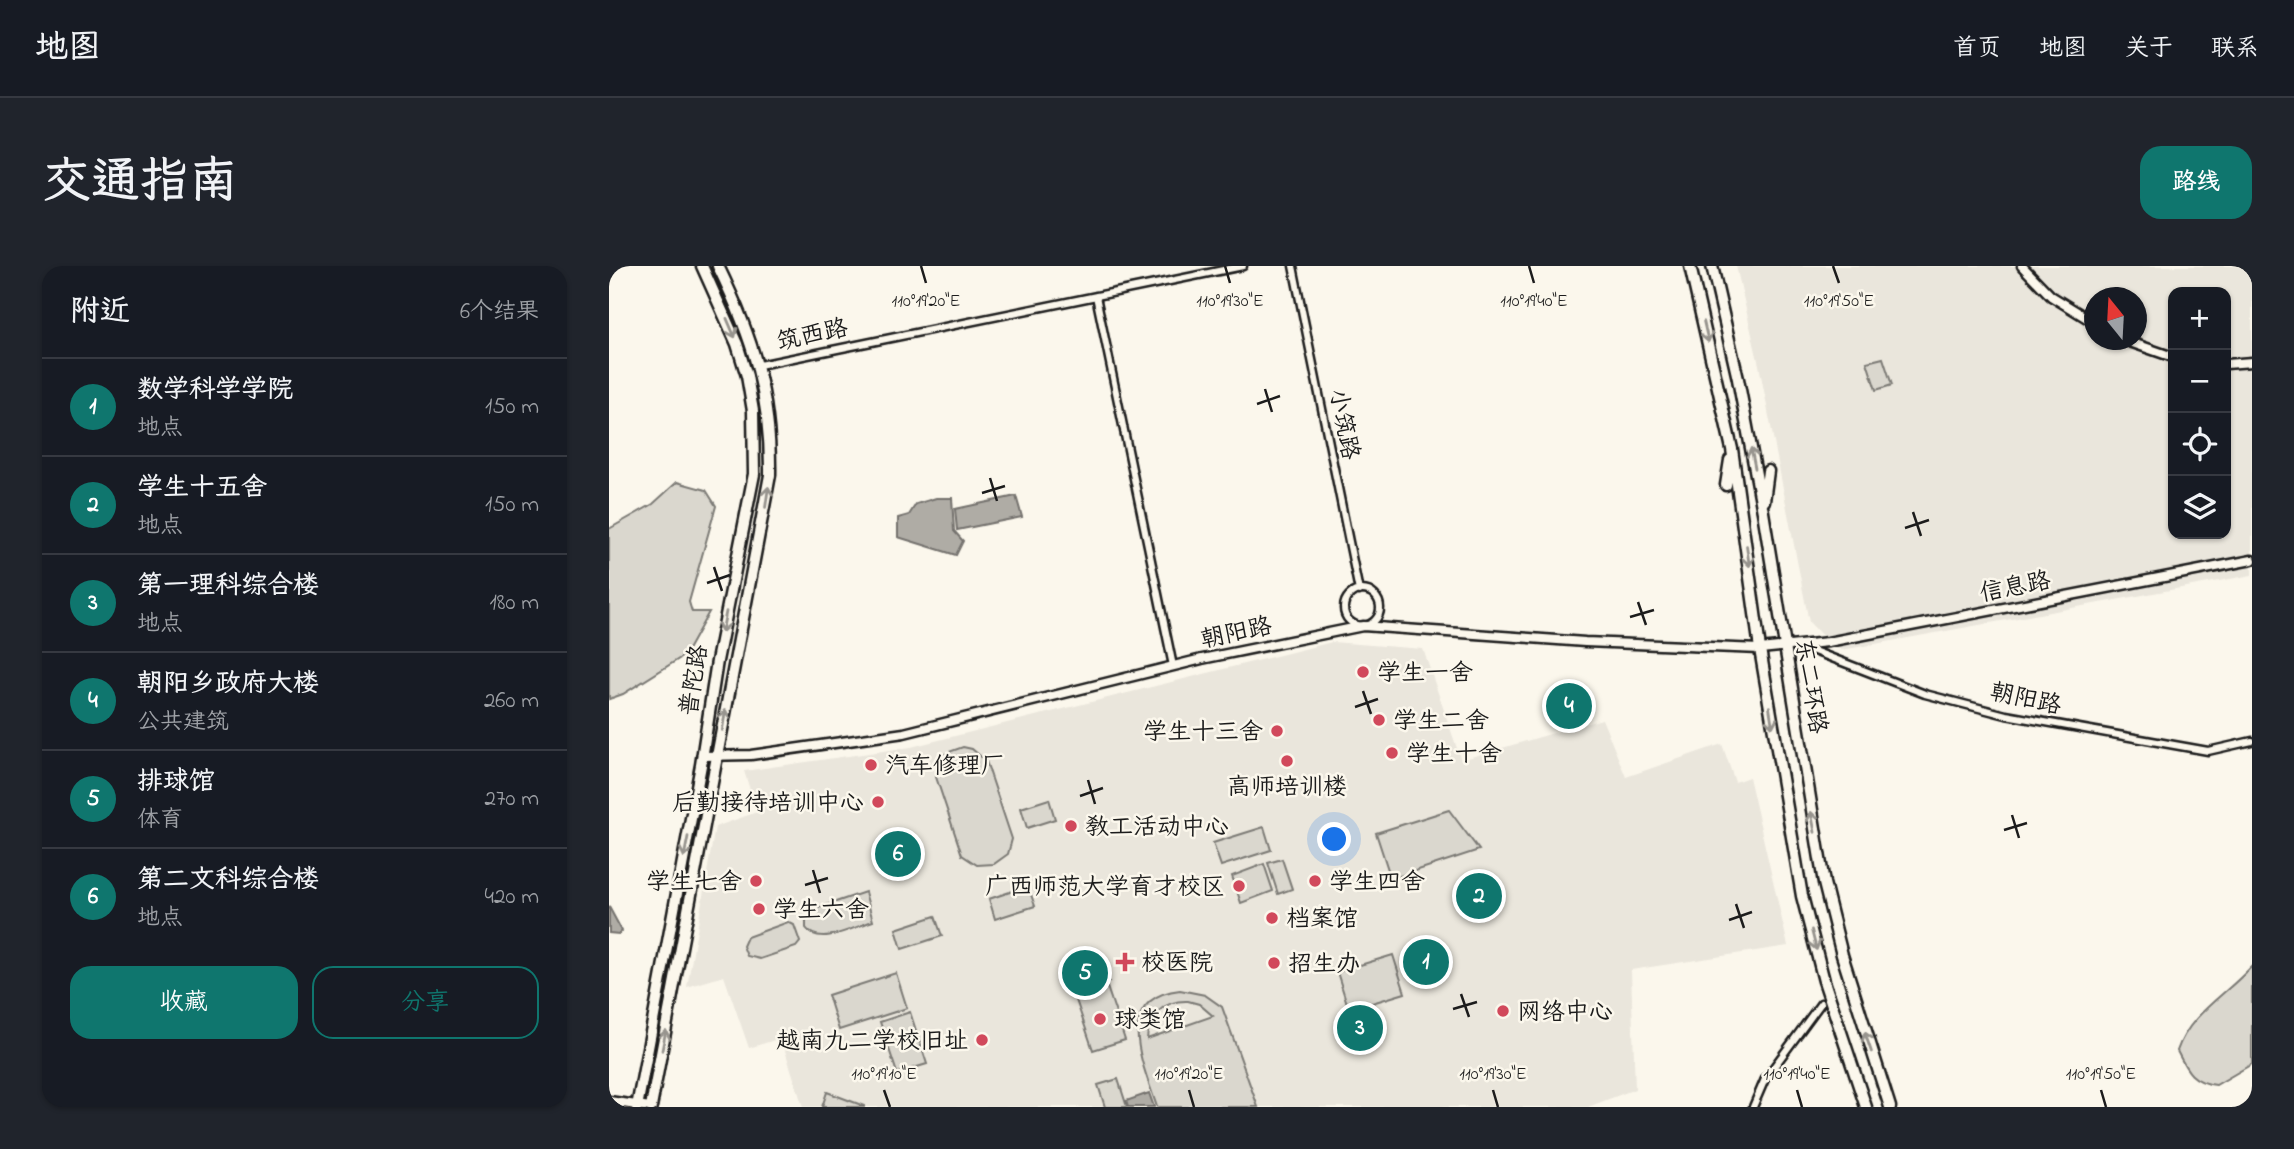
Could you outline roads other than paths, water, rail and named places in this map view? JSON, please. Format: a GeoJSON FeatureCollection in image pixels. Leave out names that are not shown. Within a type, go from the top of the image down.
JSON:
{"type":"FeatureCollection","features":[{"type":"Feature","properties":{"kind":"main road","name":"普陀路"},"geometry":{"type":"LineString","coordinates":[[637,1106],[703,755],[723,626],[749,510],[755,439],[754,411],[737,344],[702,266]]}},
{"type":"Feature","properties":{"kind":"main road","name":"普陀路"},"geometry":{"type":"LineString","coordinates":[[651,1107],[770,475],[769,429],[759,365],[738,306],[718,266]]}},
{"type":"Feature","properties":{"kind":"main road","name":"东二环路"},"geometry":{"type":"LineString","coordinates":[[1690,266],[1732,449],[1760,649],[1802,896],[1824,981],[1867,1107]]}},
{"type":"Feature","properties":{"kind":"main road","name":"东二环路"},"geometry":{"type":"LineString","coordinates":[[1711,266],[1738,379],[1763,512],[1825,883],[1845,966],[1891,1107]]}},
{"type":"Feature","properties":{"kind":"main road"},"geometry":{"type":"LineString","coordinates":[[1726,485],[1732,449]]}},
{"type":"Feature","properties":{"kind":"main road"},"geometry":{"type":"LineString","coordinates":[[1763,512],[1768,471]]}},
{"type":"Feature","properties":{"kind":"street","name":"筑西路"},"geometry":{"type":"LineString","coordinates":[[759,365],[1243,266]]}},
{"type":"Feature","properties":{"kind":"street","name":"小筑路"},"geometry":{"type":"LineString","coordinates":[[1293,266],[1359,591]]}},
{"type":"Feature","properties":{"kind":"street"},"geometry":{"type":"LineString","coordinates":[[2022,266],[2051,296],[2084,316]]}},
{"type":"Feature","properties":{"kind":"street"},"geometry":{"type":"LineString","coordinates":[[1096,296],[1173,666]]}},
{"type":"Feature","properties":{"kind":"street"},"geometry":{"type":"LineString","coordinates":[[2147,348],[2168,355]]}},
{"type":"Feature","properties":{"kind":"street"},"geometry":{"type":"LineString","coordinates":[[2231,364],[2252,362]]}},
{"type":"Feature","properties":{"kind":"street","name":"信息路"},"geometry":{"type":"LineString","coordinates":[[1785,646],[2252,560]]}},
{"type":"Feature","properties":{"kind":"street"},"geometry":{"type":"LineString","coordinates":[[1359,591],[1375,596],[1380,606],[1377,617],[1363,626],[1351,622],[1344,607],[1349,596],[1359,591]]}},
{"type":"Feature","properties":{"kind":"street","name":"朝阳路"},"geometry":{"type":"LineString","coordinates":[[703,755],[717,758],[788,751],[904,733],[1173,666],[1363,626],[1585,642],[1760,649],[1785,646]]}},
{"type":"Feature","properties":{"kind":"street","name":"朝阳路"},"geometry":{"type":"LineString","coordinates":[[1800,645],[1924,694],[2006,715],[2208,751],[2252,741]]}},
{"type":"Feature","properties":{"kind":"street"},"geometry":{"type":"LineString","coordinates":[[1753,1107],[1765,1079],[1821,1003]]}},
{"type":"Feature","properties":{"kind":"street"},"geometry":{"type":"LineString","coordinates":[[609,1101],[651,1107]]}},
{"type":"Feature","properties":{"kind":"place","name":"学生一舍"},"geometry":{"type":"Point","coordinates":[1363,672]}},
{"type":"Feature","properties":{"kind":"place","name":"朝阳乡政府大楼"},"geometry":{"type":"Point","coordinates":[1569,706]}},
{"type":"Feature","properties":{"kind":"place","name":"学生二舍"},"geometry":{"type":"Point","coordinates":[1379,720]}},
{"type":"Feature","properties":{"kind":"place","name":"学生十三舍"},"geometry":{"type":"Point","coordinates":[1277,731]}},
{"type":"Feature","properties":{"kind":"place","name":"学生十舍"},"geometry":{"type":"Point","coordinates":[1392,753]}},
{"type":"Feature","properties":{"kind":"place","name":"高师培训楼"},"geometry":{"type":"Point","coordinates":[1287,761]}},
{"type":"Feature","properties":{"kind":"place","name":"汽车修理厂"},"geometry":{"type":"Point","coordinates":[871,765]}},
{"type":"Feature","properties":{"kind":"place","name":"后勤接待培训中心"},"geometry":{"type":"Point","coordinates":[878,802]}},
{"type":"Feature","properties":{"kind":"place","name":"教工活动中心"},"geometry":{"type":"Point","coordinates":[1071,826]}},
{"type":"Feature","properties":{"kind":"place","name":"第二文科综合楼"},"geometry":{"type":"Point","coordinates":[898,854]}},
{"type":"Feature","properties":{"kind":"place","name":"学生七舍"},"geometry":{"type":"Point","coordinates":[756,881]}},
{"type":"Feature","properties":{"kind":"place","name":"学生四舍"},"geometry":{"type":"Point","coordinates":[1315,881]}},
{"type":"Feature","properties":{"kind":"place","name":"广西师范大学育才校区"},"geometry":{"type":"Point","coordinates":[1239,886]}},
{"type":"Feature","properties":{"kind":"place","name":"学生十五舍"},"geometry":{"type":"Point","coordinates":[1479,896]}},
{"type":"Feature","properties":{"kind":"place","name":"学生六舍"},"geometry":{"type":"Point","coordinates":[759,909]}},
{"type":"Feature","properties":{"kind":"place","name":"档案馆"},"geometry":{"type":"Point","coordinates":[1272,918]}},
{"type":"Feature","properties":{"kind":"place","name":"校医院"},"geometry":{"type":"Point","coordinates":[1125,962]}},
{"type":"Feature","properties":{"kind":"place","name":"数学科学学院"},"geometry":{"type":"Point","coordinates":[1426,962]}},
{"type":"Feature","properties":{"kind":"place","name":"招生办"},"geometry":{"type":"Point","coordinates":[1274,963]}},
{"type":"Feature","properties":{"kind":"place","name":"排球馆"},"geometry":{"type":"Point","coordinates":[1085,973]}},
{"type":"Feature","properties":{"kind":"place","name":"网络中心"},"geometry":{"type":"Point","coordinates":[1503,1011]}},
{"type":"Feature","properties":{"kind":"place","name":"球类馆"},"geometry":{"type":"Point","coordinates":[1100,1019]}},
{"type":"Feature","properties":{"kind":"place","name":"第一理科综合楼"},"geometry":{"type":"Point","coordinates":[1360,1028]}},
{"type":"Feature","properties":{"kind":"place","name":"越南九二学校旧址"},"geometry":{"type":"Point","coordinates":[982,1040]}}]}
